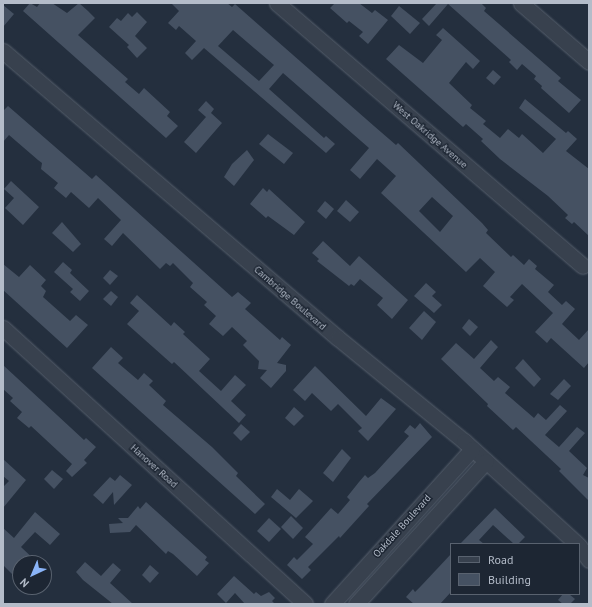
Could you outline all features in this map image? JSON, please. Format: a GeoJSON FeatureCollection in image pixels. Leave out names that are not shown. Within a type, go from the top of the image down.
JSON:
{"type":"FeatureCollection","features":[{"type":"Feature","properties":{"kind":"street","name":"West Oakridge Avenue"},"geometry":{"type":"LineString","coordinates":[[277,3],[583,266]]}},
{"type":"Feature","properties":{"kind":"street"},"geometry":{"type":"LineString","coordinates":[[521,3],[589,62]]}},
{"type":"Feature","properties":{"kind":"street","name":"Cambridge Boulevard"},"geometry":{"type":"LineString","coordinates":[[3,51],[338,338],[486,461],[576,543]]}},
{"type":"Feature","properties":{"kind":"street","name":"Hanover Road"},"geometry":{"type":"LineString","coordinates":[[3,328],[305,604]]}},
{"type":"Feature","properties":{"kind":"street","name":"Oakdale Boulevard"},"geometry":{"type":"LineString","coordinates":[[332,604],[472,449]]}},
{"type":"Feature","properties":{"kind":"street","name":"Oakdale Boulevard"},"geometry":{"type":"LineString","coordinates":[[356,604],[486,461]]}},
{"type":"Feature","properties":{"kind":"street"},"geometry":{"type":"LineString","coordinates":[[580,547],[589,560]]}},
{"type":"Feature","properties":{"kind":"building"},"geometry":{"type":"Polygon","coordinates":[[[30,3],[37,7],[40,3],[52,3],[67,13],[79,3],[95,18],[78,35],[128,79],[125,82],[139,94],[144,88],[170,112],[167,116],[178,126],[166,138],[23,11],[30,3]]]}},
{"type":"Feature","properties":{"kind":"building"},"geometry":{"type":"Polygon","coordinates":[[[171,3],[227,3],[232,7],[235,4],[396,145],[398,143],[482,223],[488,230],[486,233],[511,257],[513,255],[524,265],[529,259],[537,266],[535,269],[554,285],[548,292],[562,305],[566,301],[575,309],[562,324],[579,340],[589,329],[589,362],[584,368],[551,338],[547,343],[535,332],[553,313],[522,284],[510,297],[514,300],[507,307],[483,286],[495,272],[480,258],[466,272],[381,193],[396,176],[377,159],[360,179],[350,170],[369,148],[283,73],[269,89],[324,138],[326,136],[335,144],[326,153],[204,48],[192,60],[185,53],[196,41],[179,26],[176,30],[168,23],[179,11],[171,3]],[[233,30],[218,46],[259,81],[274,65],[233,30]],[[432,197],[419,211],[440,232],[453,216],[432,197]]]}},
{"type":"Feature","properties":{"kind":"building"},"geometry":{"type":"Polygon","coordinates":[[[335,3],[359,3],[372,13],[375,10],[388,20],[368,44],[359,36],[363,32],[349,21],[347,23],[330,8],[335,3]]]}},
{"type":"Feature","properties":{"kind":"building"},"geometry":{"type":"Polygon","coordinates":[[[437,3],[481,3],[486,8],[484,11],[561,78],[558,81],[581,100],[569,113],[541,88],[542,86],[534,79],[536,76],[522,64],[517,70],[509,62],[511,60],[448,4],[429,26],[422,19],[437,3]]]}},
{"type":"Feature","properties":{"kind":"building"},"geometry":{"type":"Polygon","coordinates":[[[3,5],[14,14],[3,27],[3,5]]]}},
{"type":"Feature","properties":{"kind":"building"},"geometry":{"type":"Polygon","coordinates":[[[399,6],[420,23],[410,34],[391,16],[399,6]]]}},
{"type":"Feature","properties":{"kind":"building"},"geometry":{"type":"Polygon","coordinates":[[[137,12],[147,22],[135,36],[147,48],[137,58],[127,47],[129,45],[109,27],[117,18],[121,21],[128,13],[132,17],[137,12]]]}},
{"type":"Feature","properties":{"kind":"building"},"geometry":{"type":"Polygon","coordinates":[[[443,28],[480,61],[473,69],[466,62],[449,83],[472,105],[470,108],[486,121],[483,124],[500,138],[508,129],[519,138],[522,134],[543,153],[556,139],[519,108],[525,99],[566,133],[568,131],[577,139],[566,151],[589,169],[589,236],[574,222],[572,224],[565,218],[568,215],[548,196],[500,159],[481,141],[483,139],[466,124],[463,127],[386,59],[399,45],[423,63],[442,40],[436,35],[443,28]]]}},
{"type":"Feature","properties":{"kind":"building"},"geometry":{"type":"Polygon","coordinates":[[[493,70],[501,77],[494,85],[486,78],[493,70]]]}},
{"type":"Feature","properties":{"kind":"building"},"geometry":{"type":"Polygon","coordinates":[[[206,101],[214,109],[211,113],[222,123],[196,153],[184,142],[206,117],[198,110],[206,101]]]}},
{"type":"Feature","properties":{"kind":"building"},"geometry":{"type":"Polygon","coordinates":[[[8,106],[92,179],[96,175],[232,297],[238,292],[251,303],[245,309],[280,340],[282,337],[291,345],[277,363],[286,365],[286,371],[271,388],[260,378],[267,370],[258,369],[259,361],[243,345],[247,341],[232,327],[223,336],[209,324],[216,316],[204,305],[207,302],[190,287],[193,283],[173,263],[170,266],[166,263],[160,269],[123,233],[112,246],[104,239],[121,220],[98,198],[89,208],[71,192],[66,198],[54,188],[58,183],[41,169],[42,163],[9,135],[3,142],[3,111],[8,106]]]}},
{"type":"Feature","properties":{"kind":"building"},"geometry":{"type":"Polygon","coordinates":[[[268,134],[293,153],[284,164],[259,144],[268,134]]]}},
{"type":"Feature","properties":{"kind":"building"},"geometry":{"type":"Polygon","coordinates":[[[247,150],[254,160],[234,186],[224,177],[232,164],[247,150]]]}},
{"type":"Feature","properties":{"kind":"building"},"geometry":{"type":"Polygon","coordinates":[[[11,181],[39,207],[23,225],[5,208],[14,198],[4,189],[11,181]]]}},
{"type":"Feature","properties":{"kind":"building"},"geometry":{"type":"Polygon","coordinates":[[[263,188],[267,192],[269,189],[305,222],[294,235],[268,216],[266,218],[250,204],[263,188]]]}},
{"type":"Feature","properties":{"kind":"building"},"geometry":{"type":"Polygon","coordinates":[[[346,200],[359,212],[350,222],[337,211],[346,200]]]}},
{"type":"Feature","properties":{"kind":"building"},"geometry":{"type":"Polygon","coordinates":[[[325,201],[334,209],[326,219],[317,211],[325,201]]]}},
{"type":"Feature","properties":{"kind":"building"},"geometry":{"type":"Polygon","coordinates":[[[62,222],[81,244],[73,252],[52,233],[62,222]]]}},
{"type":"Feature","properties":{"kind":"building"},"geometry":{"type":"Polygon","coordinates":[[[323,241],[350,266],[359,256],[408,300],[392,319],[377,305],[383,298],[360,279],[354,286],[351,284],[349,286],[317,261],[319,259],[312,253],[323,241]]]}},
{"type":"Feature","properties":{"kind":"building"},"geometry":{"type":"Polygon","coordinates":[[[63,262],[72,270],[70,273],[89,291],[80,301],[70,292],[73,289],[54,272],[63,262]]]}},
{"type":"Feature","properties":{"kind":"building"},"geometry":{"type":"Polygon","coordinates":[[[3,264],[19,277],[30,265],[46,280],[41,286],[46,291],[43,297],[70,321],[76,315],[88,325],[67,348],[3,290],[3,264]]]}},
{"type":"Feature","properties":{"kind":"building"},"geometry":{"type":"Polygon","coordinates":[[[110,270],[118,276],[110,285],[103,278],[110,270]]]}},
{"type":"Feature","properties":{"kind":"building"},"geometry":{"type":"Polygon","coordinates":[[[426,283],[436,292],[432,296],[442,305],[434,313],[414,296],[426,283]]]}},
{"type":"Feature","properties":{"kind":"building"},"geometry":{"type":"Polygon","coordinates":[[[111,291],[118,297],[111,306],[103,299],[111,291]]]}},
{"type":"Feature","properties":{"kind":"building"},"geometry":{"type":"Polygon","coordinates":[[[137,295],[171,326],[174,322],[185,332],[183,334],[210,359],[199,371],[221,391],[235,375],[246,385],[231,401],[246,415],[239,423],[174,362],[172,364],[127,324],[139,311],[130,303],[137,295]]]}},
{"type":"Feature","properties":{"kind":"building"},"geometry":{"type":"Polygon","coordinates":[[[424,311],[436,322],[422,340],[409,328],[424,311]]]}},
{"type":"Feature","properties":{"kind":"building"},"geometry":{"type":"Polygon","coordinates":[[[469,319],[478,327],[470,336],[462,328],[469,319]]]}},
{"type":"Feature","properties":{"kind":"building"},"geometry":{"type":"Polygon","coordinates":[[[491,340],[498,347],[480,368],[494,381],[498,377],[510,387],[505,393],[534,418],[538,413],[546,420],[560,405],[567,411],[545,435],[559,447],[577,427],[585,433],[569,451],[587,468],[583,475],[589,478],[589,501],[559,471],[561,469],[516,427],[513,430],[441,359],[456,343],[474,359],[491,340]]]}},
{"type":"Feature","properties":{"kind":"building"},"geometry":{"type":"Polygon","coordinates":[[[111,347],[123,358],[118,363],[138,380],[144,373],[153,381],[149,385],[166,401],[163,405],[212,447],[238,473],[236,476],[265,504],[255,514],[92,368],[111,347]]]}},
{"type":"Feature","properties":{"kind":"building"},"geometry":{"type":"Polygon","coordinates":[[[523,359],[541,379],[534,387],[515,368],[523,359]]]}},
{"type":"Feature","properties":{"kind":"building"},"geometry":{"type":"Polygon","coordinates":[[[3,365],[84,440],[86,438],[96,447],[84,460],[87,463],[72,477],[66,471],[72,464],[31,426],[29,428],[17,418],[22,412],[10,401],[13,398],[3,389],[3,365]]]}},
{"type":"Feature","properties":{"kind":"building"},"geometry":{"type":"Polygon","coordinates":[[[315,366],[366,416],[381,398],[396,409],[368,441],[358,431],[362,428],[338,404],[331,411],[312,393],[305,401],[293,390],[315,366]]]}},
{"type":"Feature","properties":{"kind":"building"},"geometry":{"type":"Polygon","coordinates":[[[564,379],[571,386],[558,400],[550,394],[564,379]]]}},
{"type":"Feature","properties":{"kind":"building"},"geometry":{"type":"Polygon","coordinates":[[[294,407],[304,416],[294,426],[285,418],[294,407]]]}},
{"type":"Feature","properties":{"kind":"building"},"geometry":{"type":"Polygon","coordinates":[[[420,423],[432,437],[367,504],[369,506],[340,538],[339,536],[308,567],[311,570],[302,579],[287,565],[294,557],[297,560],[313,544],[305,537],[331,508],[338,514],[350,500],[347,497],[365,475],[368,478],[375,473],[409,436],[404,432],[410,425],[415,429],[420,423]]]}},
{"type":"Feature","properties":{"kind":"building"},"geometry":{"type":"Polygon","coordinates":[[[241,424],[250,432],[241,441],[233,433],[241,424]]]}},
{"type":"Feature","properties":{"kind":"building"},"geometry":{"type":"Polygon","coordinates":[[[342,449],[351,458],[333,482],[323,473],[342,449]]]}},
{"type":"Feature","properties":{"kind":"building"},"geometry":{"type":"Polygon","coordinates":[[[3,459],[26,480],[3,508],[3,487],[9,481],[3,476],[3,459]]]}},
{"type":"Feature","properties":{"kind":"building"},"geometry":{"type":"Polygon","coordinates":[[[52,470],[63,479],[54,489],[44,479],[52,470]]]}},
{"type":"Feature","properties":{"kind":"building"},"geometry":{"type":"Polygon","coordinates":[[[120,475],[132,485],[114,505],[113,492],[103,504],[93,495],[110,477],[115,481],[120,475]]]}},
{"type":"Feature","properties":{"kind":"building"},"geometry":{"type":"Polygon","coordinates":[[[277,489],[290,500],[299,489],[313,501],[296,518],[271,497],[277,489]]]}},
{"type":"Feature","properties":{"kind":"building"},"geometry":{"type":"Polygon","coordinates":[[[146,502],[207,557],[205,560],[209,563],[197,576],[173,554],[168,551],[166,554],[136,525],[130,532],[110,533],[109,524],[123,523],[118,518],[128,518],[138,506],[140,509],[146,502]]]}},
{"type":"Feature","properties":{"kind":"building"},"geometry":{"type":"Polygon","coordinates":[[[495,508],[525,537],[519,543],[513,543],[493,525],[479,540],[483,543],[461,543],[495,508]]]}},
{"type":"Feature","properties":{"kind":"building"},"geometry":{"type":"Polygon","coordinates":[[[35,512],[60,534],[50,545],[35,532],[21,547],[30,555],[12,555],[12,574],[3,565],[3,528],[14,538],[35,512]]]}},
{"type":"Feature","properties":{"kind":"building"},"geometry":{"type":"Polygon","coordinates":[[[291,516],[303,528],[293,539],[281,527],[291,516]]]}},
{"type":"Feature","properties":{"kind":"building"},"geometry":{"type":"Polygon","coordinates":[[[269,518],[281,529],[269,542],[257,531],[269,518]]]}},
{"type":"Feature","properties":{"kind":"building"},"geometry":{"type":"Polygon","coordinates":[[[450,555],[450,593],[440,604],[414,604],[406,597],[413,589],[415,592],[450,555]]]}},
{"type":"Feature","properties":{"kind":"building"},"geometry":{"type":"Polygon","coordinates":[[[85,562],[101,576],[113,563],[121,570],[110,583],[133,604],[113,604],[83,580],[76,572],[85,562]]]}},
{"type":"Feature","properties":{"kind":"building"},"geometry":{"type":"Polygon","coordinates":[[[150,565],[159,573],[150,583],[142,575],[150,565]]]}},
{"type":"Feature","properties":{"kind":"building"},"geometry":{"type":"Polygon","coordinates":[[[234,576],[254,594],[256,592],[261,596],[269,592],[275,598],[272,601],[275,604],[245,604],[235,593],[226,603],[217,594],[234,576]]]}},
{"type":"Feature","properties":{"kind":"building"},"geometry":{"type":"Polygon","coordinates":[[[562,595],[570,595],[575,599],[570,604],[563,604],[558,600],[562,595]]]}}]}
